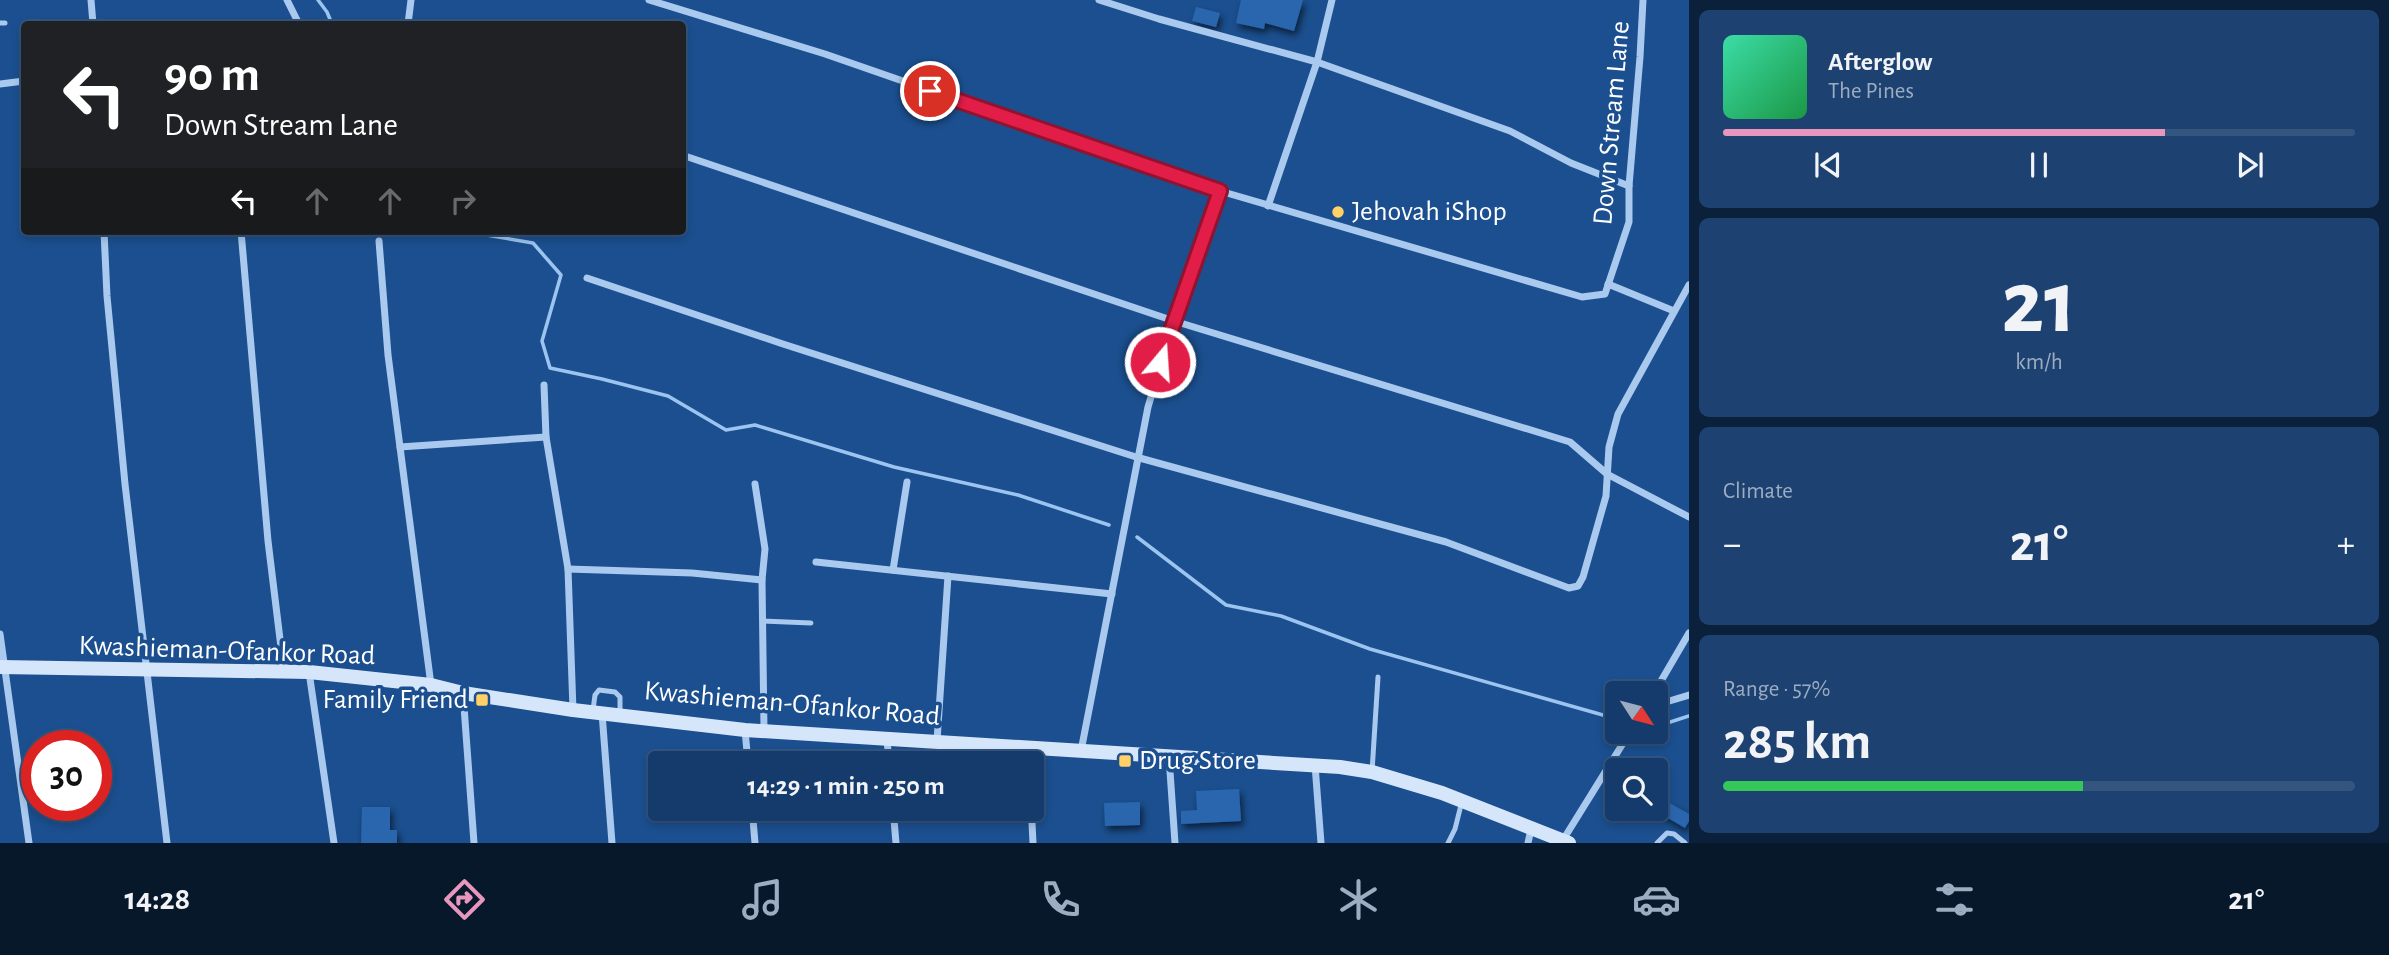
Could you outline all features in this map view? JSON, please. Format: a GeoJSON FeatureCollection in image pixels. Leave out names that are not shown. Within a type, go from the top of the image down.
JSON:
{"type":"FeatureCollection","features":[{"type":"Feature","properties":{"kind":"main road","name":"Kwashieman-Ofankor Road"},"geometry":{"type":"LineString","coordinates":[[2,667],[309,672],[431,685],[463,693],[573,710],[746,730],[937,741],[998,751]]}},
{"type":"Feature","properties":{"kind":"main road","name":"Kwashieman-Ofankor Road"},"geometry":{"type":"LineString","coordinates":[[1044,755],[1081,752],[1315,765],[1372,772],[1462,801],[1529,836],[1565,842]]}},
{"type":"Feature","properties":{"kind":"street"},"geometry":{"type":"LineString","coordinates":[[91,0],[93,21]]}},
{"type":"Feature","properties":{"kind":"street"},"geometry":{"type":"LineString","coordinates":[[287,0],[298,21]]}},
{"type":"Feature","properties":{"kind":"street"},"geometry":{"type":"LineString","coordinates":[[408,21],[411,0]]}},
{"type":"Feature","properties":{"kind":"street"},"geometry":{"type":"LineString","coordinates":[[649,0],[825,54],[1269,206],[1582,297],[1605,294],[1608,284],[1674,311]]}},
{"type":"Feature","properties":{"kind":"street"},"geometry":{"type":"LineString","coordinates":[[1099,0],[1317,62],[1510,131],[1571,163],[1629,186]]}},
{"type":"Feature","properties":{"kind":"street"},"geometry":{"type":"LineString","coordinates":[[1269,206],[1317,62],[1332,0]]}},
{"type":"Feature","properties":{"kind":"street","name":"Down Stream Lane"},"geometry":{"type":"LineString","coordinates":[[1608,284],[1629,222],[1629,186],[1643,0]]}},
{"type":"Feature","properties":{"kind":"street"},"geometry":{"type":"LineString","coordinates":[[0,84],[21,81]]}},
{"type":"Feature","properties":{"kind":"street"},"geometry":{"type":"LineString","coordinates":[[686,156],[1174,321],[1570,442],[1607,474],[1689,517]]}},
{"type":"Feature","properties":{"kind":"street"},"geometry":{"type":"LineString","coordinates":[[1081,752],[1136,457],[1151,396],[1174,321],[1220,191]]}},
{"type":"Feature","properties":{"kind":"street"},"geometry":{"type":"LineString","coordinates":[[104,235],[107,296],[125,484],[167,843]]}},
{"type":"Feature","properties":{"kind":"street"},"geometry":{"type":"LineString","coordinates":[[241,235],[268,541],[284,672]]}},
{"type":"Feature","properties":{"kind":"street"},"geometry":{"type":"LineString","coordinates":[[379,241],[388,355],[431,685]]}},
{"type":"Feature","properties":{"kind":"street"},"geometry":{"type":"LineString","coordinates":[[587,278],[1136,457],[1446,542],[1569,588],[1577,586],[1583,578],[1606,496],[1609,447],[1618,414],[1689,285]]}},
{"type":"Feature","properties":{"kind":"street"},"geometry":{"type":"LineString","coordinates":[[544,385],[546,437],[568,569],[573,710]]}},
{"type":"Feature","properties":{"kind":"street"},"geometry":{"type":"LineString","coordinates":[[400,447],[546,437]]}},
{"type":"Feature","properties":{"kind":"street"},"geometry":{"type":"LineString","coordinates":[[893,570],[907,482]]}},
{"type":"Feature","properties":{"kind":"street"},"geometry":{"type":"LineString","coordinates":[[755,484],[765,549],[762,580],[764,730]]}},
{"type":"Feature","properties":{"kind":"street"},"geometry":{"type":"LineString","coordinates":[[816,562],[1112,594]]}},
{"type":"Feature","properties":{"kind":"street"},"geometry":{"type":"LineString","coordinates":[[568,569],[692,573],[762,580]]}},
{"type":"Feature","properties":{"kind":"street"},"geometry":{"type":"LineString","coordinates":[[937,741],[948,576]]}},
{"type":"Feature","properties":{"kind":"street"},"geometry":{"type":"LineString","coordinates":[[1661,681],[1689,633]]}},
{"type":"Feature","properties":{"kind":"street"},"geometry":{"type":"LineString","coordinates":[[0,634],[2,667],[29,843]]}},
{"type":"Feature","properties":{"kind":"street"},"geometry":{"type":"LineString","coordinates":[[309,672],[334,843]]}},
{"type":"Feature","properties":{"kind":"street"},"geometry":{"type":"LineString","coordinates":[[463,693],[474,843]]}},
{"type":"Feature","properties":{"kind":"street"},"geometry":{"type":"LineString","coordinates":[[1668,701],[1689,695]]}},
{"type":"Feature","properties":{"kind":"street"},"geometry":{"type":"LineString","coordinates":[[598,712],[612,843]]}},
{"type":"Feature","properties":{"kind":"street"},"geometry":{"type":"LineString","coordinates":[[746,730],[747,751]]}},
{"type":"Feature","properties":{"kind":"street"},"geometry":{"type":"LineString","coordinates":[[887,738],[888,751]]}},
{"type":"Feature","properties":{"kind":"street"},"geometry":{"type":"LineString","coordinates":[[1565,842],[1623,744]]}},
{"type":"Feature","properties":{"kind":"street"},"geometry":{"type":"LineString","coordinates":[[1169,757],[1175,843]]}},
{"type":"Feature","properties":{"kind":"street"},"geometry":{"type":"LineString","coordinates":[[1315,765],[1321,843]]}},
{"type":"Feature","properties":{"kind":"street"},"geometry":{"type":"LineString","coordinates":[[753,821],[755,843]]}},
{"type":"Feature","properties":{"kind":"street"},"geometry":{"type":"LineString","coordinates":[[894,821],[896,843]]}},
{"type":"Feature","properties":{"kind":"street"},"geometry":{"type":"LineString","coordinates":[[1032,821],[1033,843]]}},
{"type":"Feature","properties":{"kind":"lane"},"geometry":{"type":"LineString","coordinates":[[762,621],[811,623]]}},
{"type":"Feature","properties":{"kind":"lane"},"geometry":{"type":"LineString","coordinates":[[1372,772],[1378,677]]}},
{"type":"Feature","properties":{"kind":"lane"},"geometry":{"type":"LineString","coordinates":[[598,712],[595,695],[599,690],[618,694],[620,715]]}},
{"type":"Feature","properties":{"kind":"lane"},"geometry":{"type":"LineString","coordinates":[[1448,843],[1455,829],[1462,801]]}},
{"type":"Feature","properties":{"kind":"lane"},"geometry":{"type":"LineString","coordinates":[[1657,843],[1667,833],[1674,834],[1685,843]]}},
{"type":"Feature","properties":{"kind":"building"},"geometry":{"type":"Polygon","coordinates":[[[1241,0],[1303,0],[1294,31],[1265,23],[1264,29],[1236,23],[1241,0]]]}},
{"type":"Feature","properties":{"kind":"building"},"geometry":{"type":"Polygon","coordinates":[[[1196,7],[1220,13],[1216,27],[1192,21],[1196,7]]]}},
{"type":"Feature","properties":{"kind":"building"},"geometry":{"type":"Polygon","coordinates":[[[1239,789],[1241,821],[1181,824],[1181,811],[1197,810],[1196,791],[1239,789]]]}},
{"type":"Feature","properties":{"kind":"building"},"geometry":{"type":"Polygon","coordinates":[[[1140,802],[1140,825],[1105,826],[1104,803],[1140,802]]]}},
{"type":"Feature","properties":{"kind":"building"},"geometry":{"type":"Polygon","coordinates":[[[1668,802],[1689,814],[1685,828],[1668,818],[1668,802]]]}},
{"type":"Feature","properties":{"kind":"building"},"geometry":{"type":"Polygon","coordinates":[[[362,807],[390,807],[390,830],[397,830],[397,843],[361,843],[362,807]]]}},
{"type":"Feature","properties":{"kind":"waterway"},"geometry":{"type":"LineString","coordinates":[[318,0],[331,21]]}},
{"type":"Feature","properties":{"kind":"waterway"},"geometry":{"type":"LineString","coordinates":[[486,235],[533,243],[561,275],[542,341],[550,368],[668,396],[726,430],[755,425],[894,467],[1018,495],[1109,525]]}},
{"type":"Feature","properties":{"kind":"waterway"},"geometry":{"type":"LineString","coordinates":[[1137,537],[1226,605],[1281,616],[1370,649],[1605,716]]}},
{"type":"Feature","properties":{"kind":"waterway"},"geometry":{"type":"LineString","coordinates":[[1668,723],[1689,716]]}},
{"type":"Feature","properties":{"kind":"place","name":"Jehovah iShop"},"geometry":{"type":"Point","coordinates":[1338,212]}},
{"type":"Feature","properties":{"kind":"place","name":"Family Friend"},"geometry":{"type":"Point","coordinates":[482,700]}},
{"type":"Feature","properties":{"kind":"place","name":"Drug Store"},"geometry":{"type":"Point","coordinates":[1125,761]}},
{"type":"Feature","properties":{"kind":"route"},"geometry":{"type":"LineString","coordinates":[[930,91],[1220,191],[1160,362]]}}]}
